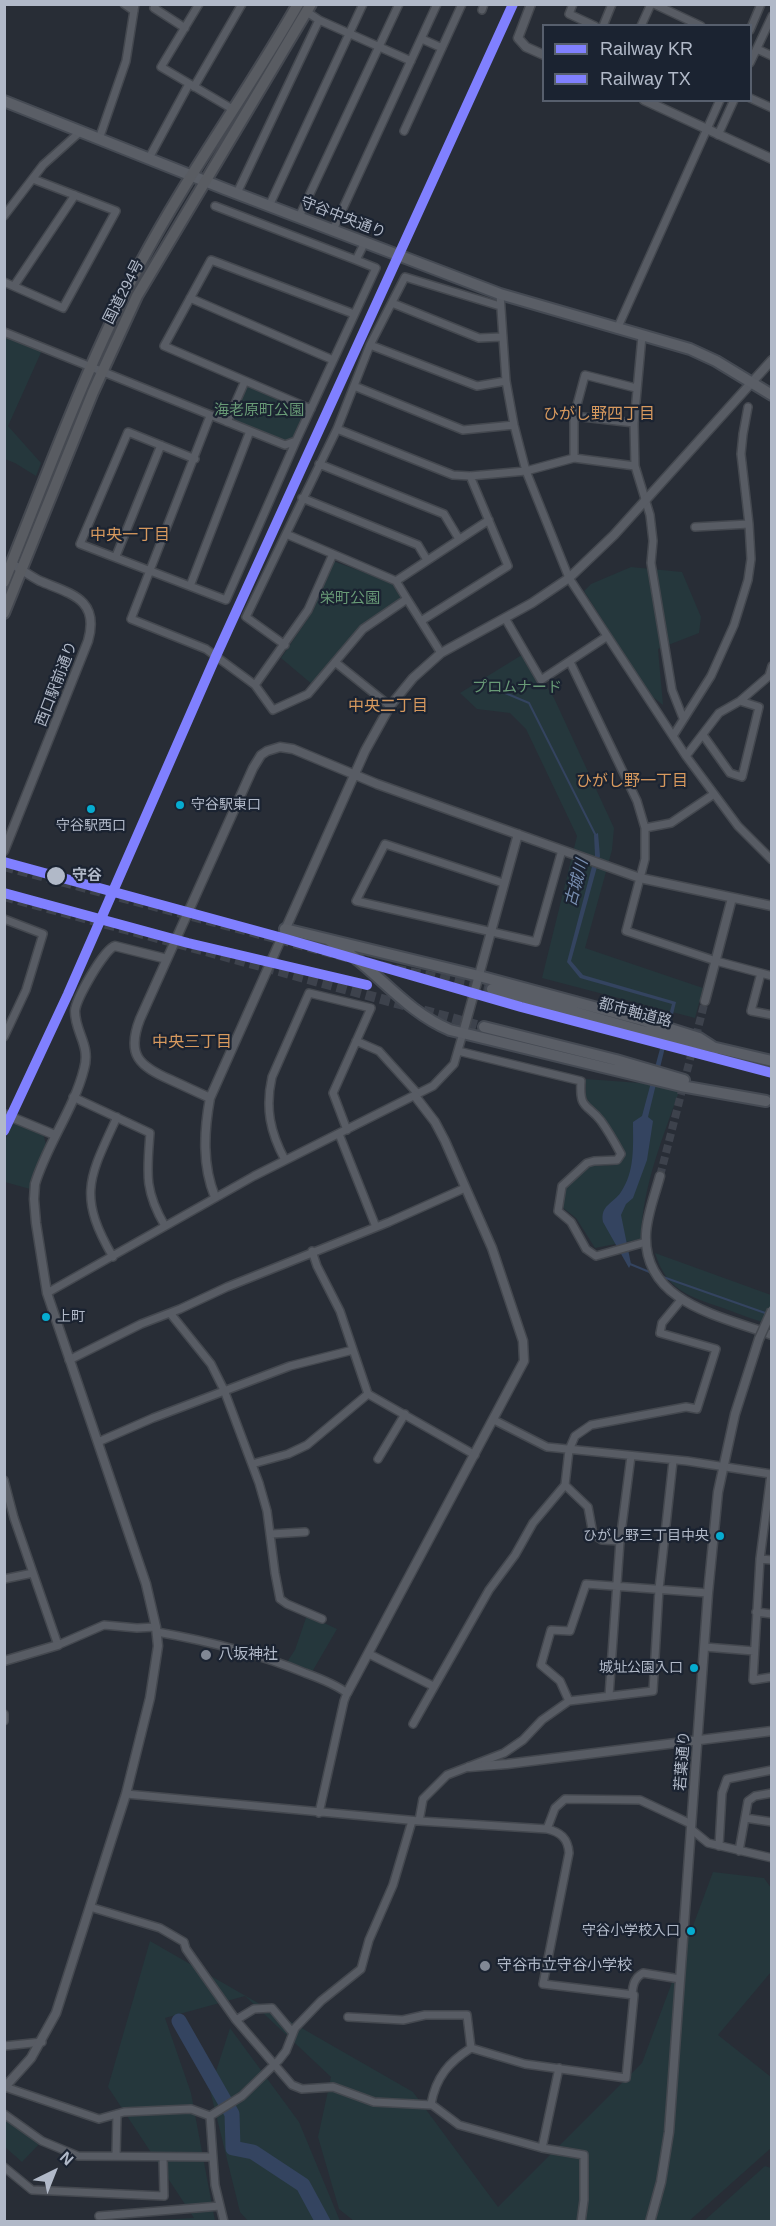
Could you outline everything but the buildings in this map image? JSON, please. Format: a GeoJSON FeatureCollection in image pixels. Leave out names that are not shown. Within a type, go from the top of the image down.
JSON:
{"type":"FeatureCollection","features":[{"type":"Feature","properties":{"kind":"highway","name":"国道294号"},"geometry":{"type":"LineString","coordinates":[[4,613],[102,372],[136,296],[234,110],[301,7]]}},
{"type":"Feature","properties":{"kind":"highway","name":"国道294号"},"geometry":{"type":"LineString","coordinates":[[4,582],[8,562],[91,367],[141,261],[199,178],[301,7]]}},
{"type":"Feature","properties":{"kind":"main road","name":"守谷中央通り"},"geometry":{"type":"LineString","coordinates":[[4,101],[500,294],[690,349],[716,361],[771,395]]}},
{"type":"Feature","properties":{"kind":"main road"},"geometry":{"type":"LineString","coordinates":[[285,929],[479,976],[676,1030],[699,1038],[716,1049]]}},
{"type":"Feature","properties":{"kind":"main road"},"geometry":{"type":"LineString","coordinates":[[330,941],[357,957],[431,1022],[463,1033],[681,1086],[769,1101]]}},
{"type":"Feature","properties":{"kind":"main road","name":"都市軸道路"},"geometry":{"type":"LineString","coordinates":[[492,989],[716,1049],[771,1061]]}},
{"type":"Feature","properties":{"kind":"main road"},"geometry":{"type":"LineString","coordinates":[[484,1027],[769,1101]]}},
{"type":"Feature","properties":{"kind":"street"},"geometry":{"type":"LineString","coordinates":[[99,139],[126,61],[134,8],[124,4]]}},
{"type":"Feature","properties":{"kind":"street"},"geometry":{"type":"LineString","coordinates":[[156,4],[154,8],[185,28]]}},
{"type":"Feature","properties":{"kind":"street"},"geometry":{"type":"LineString","coordinates":[[199,4],[161,67],[234,110]]}},
{"type":"Feature","properties":{"kind":"street"},"geometry":{"type":"LineString","coordinates":[[149,158],[242,4]]}},
{"type":"Feature","properties":{"kind":"street"},"geometry":{"type":"LineString","coordinates":[[269,206],[363,4]]}},
{"type":"Feature","properties":{"kind":"street"},"geometry":{"type":"LineString","coordinates":[[298,217],[399,4]]}},
{"type":"Feature","properties":{"kind":"street"},"geometry":{"type":"LineString","coordinates":[[333,230],[438,4]]}},
{"type":"Feature","properties":{"kind":"street"},"geometry":{"type":"LineString","coordinates":[[404,131],[462,4]]}},
{"type":"Feature","properties":{"kind":"street"},"geometry":{"type":"LineString","coordinates":[[531,4],[518,38],[525,47],[542,55]]}},
{"type":"Feature","properties":{"kind":"street"},"geometry":{"type":"LineString","coordinates":[[573,4],[569,14],[591,24]]}},
{"type":"Feature","properties":{"kind":"street"},"geometry":{"type":"LineString","coordinates":[[604,24],[612,4]]}},
{"type":"Feature","properties":{"kind":"street"},"geometry":{"type":"LineString","coordinates":[[642,24],[652,4],[697,24]]}},
{"type":"Feature","properties":{"kind":"street"},"geometry":{"type":"LineString","coordinates":[[752,25],[761,4]]}},
{"type":"Feature","properties":{"kind":"street"},"geometry":{"type":"LineString","coordinates":[[301,7],[319,20],[380,45],[411,61]]}},
{"type":"Feature","properties":{"kind":"street"},"geometry":{"type":"LineString","coordinates":[[752,59],[771,16]]}},
{"type":"Feature","properties":{"kind":"street"},"geometry":{"type":"LineString","coordinates":[[237,193],[319,20]]}},
{"type":"Feature","properties":{"kind":"street"},"geometry":{"type":"LineString","coordinates":[[422,39],[442,48]]}},
{"type":"Feature","properties":{"kind":"street"},"geometry":{"type":"LineString","coordinates":[[757,49],[771,56]]}},
{"type":"Feature","properties":{"kind":"street"},"geometry":{"type":"LineString","coordinates":[[752,100],[771,108]]}},
{"type":"Feature","properties":{"kind":"street"},"geometry":{"type":"LineString","coordinates":[[648,102],[771,159]]}},
{"type":"Feature","properties":{"kind":"street"},"geometry":{"type":"LineString","coordinates":[[617,329],[719,102]]}},
{"type":"Feature","properties":{"kind":"street"},"geometry":{"type":"LineString","coordinates":[[718,135],[733,102]]}},
{"type":"Feature","properties":{"kind":"street"},"geometry":{"type":"LineString","coordinates":[[4,216],[43,165],[81,131]]}},
{"type":"Feature","properties":{"kind":"street"},"geometry":{"type":"LineString","coordinates":[[4,282],[63,308],[116,211],[33,178]]}},
{"type":"Feature","properties":{"kind":"street"},"geometry":{"type":"LineString","coordinates":[[14,286],[75,195]]}},
{"type":"Feature","properties":{"kind":"street"},"geometry":{"type":"LineString","coordinates":[[195,459],[128,432],[80,544],[225,600],[376,268],[215,206]]}},
{"type":"Feature","properties":{"kind":"street"},"geometry":{"type":"LineString","coordinates":[[356,260],[365,242]]}},
{"type":"Feature","properties":{"kind":"street"},"geometry":{"type":"LineString","coordinates":[[310,409],[164,346],[211,260],[354,314]]}},
{"type":"Feature","properties":{"kind":"street"},"geometry":{"type":"LineString","coordinates":[[285,645],[246,617],[337,429],[370,345],[405,277],[500,306]]}},
{"type":"Feature","properties":{"kind":"street"},"geometry":{"type":"LineString","coordinates":[[500,294],[506,381],[514,425],[526,471],[569,578],[686,756],[738,826],[771,860]]}},
{"type":"Feature","properties":{"kind":"street"},"geometry":{"type":"LineString","coordinates":[[190,298],[333,360]]}},
{"type":"Feature","properties":{"kind":"street"},"geometry":{"type":"LineString","coordinates":[[392,303],[479,338],[502,337]]}},
{"type":"Feature","properties":{"kind":"street"},"geometry":{"type":"LineString","coordinates":[[4,332],[285,445],[296,441]]}},
{"type":"Feature","properties":{"kind":"street"},"geometry":{"type":"LineString","coordinates":[[642,336],[634,423],[635,466],[653,541],[651,563],[672,690],[683,718]]}},
{"type":"Feature","properties":{"kind":"street"},"geometry":{"type":"LineString","coordinates":[[370,345],[477,386],[506,381]]}},
{"type":"Feature","properties":{"kind":"street"},"geometry":{"type":"LineString","coordinates":[[215,1197],[209,1179],[206,1152],[210,1098],[354,775],[377,726],[390,706],[413,678],[441,653],[505,618],[569,578],[614,536],[771,360]]}},
{"type":"Feature","properties":{"kind":"street"},"geometry":{"type":"LineString","coordinates":[[574,458],[574,416],[585,375],[636,388]]}},
{"type":"Feature","properties":{"kind":"street"},"geometry":{"type":"LineString","coordinates":[[227,422],[245,381]]}},
{"type":"Feature","properties":{"kind":"street"},"geometry":{"type":"LineString","coordinates":[[354,386],[463,430],[514,425]]}},
{"type":"Feature","properties":{"kind":"street"},"geometry":{"type":"LineString","coordinates":[[673,736],[711,676],[734,625],[748,580],[751,559],[741,454],[748,407]]}},
{"type":"Feature","properties":{"kind":"street"},"geometry":{"type":"LineString","coordinates":[[210,416],[131,620],[206,649],[255,685],[273,710],[308,694],[363,629],[407,599]]}},
{"type":"Feature","properties":{"kind":"street"},"geometry":{"type":"LineString","coordinates":[[574,416],[634,423]]}},
{"type":"Feature","properties":{"kind":"street"},"geometry":{"type":"LineString","coordinates":[[337,429],[453,475],[470,477],[526,471],[574,458],[635,466]]}},
{"type":"Feature","properties":{"kind":"street"},"geometry":{"type":"LineString","coordinates":[[190,586],[250,431]]}},
{"type":"Feature","properties":{"kind":"street"},"geometry":{"type":"LineString","coordinates":[[116,556],[160,445]]}},
{"type":"Feature","properties":{"kind":"street"},"geometry":{"type":"LineString","coordinates":[[320,464],[444,514],[459,539]]}},
{"type":"Feature","properties":{"kind":"street"},"geometry":{"type":"LineString","coordinates":[[421,621],[508,566],[470,477]]}},
{"type":"Feature","properties":{"kind":"street"},"geometry":{"type":"LineString","coordinates":[[302,498],[418,545],[427,560]]}},
{"type":"Feature","properties":{"kind":"street"},"geometry":{"type":"LineString","coordinates":[[396,581],[489,520]]}},
{"type":"Feature","properties":{"kind":"street"},"geometry":{"type":"LineString","coordinates":[[694,527],[749,524]]}},
{"type":"Feature","properties":{"kind":"street"},"geometry":{"type":"LineString","coordinates":[[286,534],[396,581],[441,653]]}},
{"type":"Feature","properties":{"kind":"street"},"geometry":{"type":"LineString","coordinates":[[255,685],[308,610],[333,554]]}},
{"type":"Feature","properties":{"kind":"street","name":"西口駅前通り"},"geometry":{"type":"LineString","coordinates":[[4,851],[91,632],[90,614],[80,598],[35,579],[8,562]]}},
{"type":"Feature","properties":{"kind":"street"},"geometry":{"type":"LineString","coordinates":[[505,618],[541,680],[606,637]]}},
{"type":"Feature","properties":{"kind":"street"},"geometry":{"type":"LineString","coordinates":[[335,662],[390,706]]}},
{"type":"Feature","properties":{"kind":"street"},"geometry":{"type":"LineString","coordinates":[[570,662],[637,801],[645,828],[645,859],[626,931],[716,961],[771,976]]}},
{"type":"Feature","properties":{"kind":"street"},"geometry":{"type":"LineString","coordinates":[[686,756],[719,713],[740,701],[769,676],[771,666]]}},
{"type":"Feature","properties":{"kind":"street"},"geometry":{"type":"LineString","coordinates":[[703,735],[730,773],[742,777],[759,707],[740,701]]}},
{"type":"Feature","properties":{"kind":"street"},"geometry":{"type":"LineString","coordinates":[[210,1098],[149,1070],[138,1059],[134,1038],[166,959],[253,768],[261,755],[274,749],[293,749],[354,775],[640,878],[771,906]]}},
{"type":"Feature","properties":{"kind":"street"},"geometry":{"type":"LineString","coordinates":[[645,828],[671,823],[714,794]]}},
{"type":"Feature","properties":{"kind":"street"},"geometry":{"type":"LineString","coordinates":[[47,1293],[215,1197],[417,1095],[442,1079],[454,1064],[518,834]]}},
{"type":"Feature","properties":{"kind":"street"},"geometry":{"type":"LineString","coordinates":[[503,884],[385,844],[356,901],[536,942],[562,850]]}},
{"type":"Feature","properties":{"kind":"street"},"geometry":{"type":"LineString","coordinates":[[705,1000],[732,898]]}},
{"type":"Feature","properties":{"kind":"street"},"geometry":{"type":"LineString","coordinates":[[4,919],[43,934],[26,990],[4,1037]]}},
{"type":"Feature","properties":{"kind":"street"},"geometry":{"type":"LineString","coordinates":[[166,959],[115,946],[107,950],[77,1001],[76,1020],[86,1049],[87,1060],[73,1098],[38,1175],[34,1199],[47,1293],[144,1575],[157,1630],[158,1646],[150,1698],[126,1794],[56,2013],[42,2042],[20,2072],[5,2087],[99,2119],[117,2114],[191,2109],[210,2116]]}},
{"type":"Feature","properties":{"kind":"street"},"geometry":{"type":"LineString","coordinates":[[761,973],[751,1011],[771,1015]]}},
{"type":"Feature","properties":{"kind":"street"},"geometry":{"type":"LineString","coordinates":[[285,1161],[270,1128],[269,1090],[272,1077],[309,993],[371,1008],[333,1093],[347,1130]]}},
{"type":"Feature","properties":{"kind":"street"},"geometry":{"type":"LineString","coordinates":[[319,1813],[344,1701],[520,1371],[525,1352],[507,1290],[435,1122],[417,1095],[379,1051],[356,1041]]}},
{"type":"Feature","properties":{"kind":"street"},"geometry":{"type":"LineString","coordinates":[[458,1051],[581,1081],[580,1094],[586,1108],[599,1119],[613,1137],[621,1154],[617,1160],[587,1163],[569,1179],[560,1190],[558,1211],[571,1222],[586,1250],[596,1256],[646,1242]]}},
{"type":"Feature","properties":{"kind":"street"},"geometry":{"type":"LineString","coordinates":[[73,1098],[150,1133],[148,1187],[156,1210],[165,1226]]}},
{"type":"Feature","properties":{"kind":"street"},"geometry":{"type":"LineString","coordinates":[[4,1114],[55,1135]]}},
{"type":"Feature","properties":{"kind":"street"},"geometry":{"type":"LineString","coordinates":[[113,1257],[94,1218],[90,1188],[98,1159],[117,1117]]}},
{"type":"Feature","properties":{"kind":"street"},"geometry":{"type":"LineString","coordinates":[[339,1134],[376,1227]]}},
{"type":"Feature","properties":{"kind":"street"},"geometry":{"type":"LineString","coordinates":[[660,1176],[648,1220],[646,1242],[651,1264],[658,1279],[681,1300],[771,1335]]}},
{"type":"Feature","properties":{"kind":"street"},"geometry":{"type":"LineString","coordinates":[[69,1360],[141,1324],[465,1188]]}},
{"type":"Feature","properties":{"kind":"street"},"geometry":{"type":"LineString","coordinates":[[312,1251],[317,1266],[340,1311],[368,1394],[476,1455]]}},
{"type":"Feature","properties":{"kind":"street"},"geometry":{"type":"LineString","coordinates":[[413,1724],[489,1590],[515,1555],[533,1523],[565,1485],[568,1450],[575,1436],[591,1425],[686,1407],[697,1410],[716,1349],[660,1333],[662,1323],[681,1300]]}},
{"type":"Feature","properties":{"kind":"street","name":"若葉通り"},"geometry":{"type":"LineString","coordinates":[[650,2222],[661,2182],[669,2132],[708,1593],[722,1466],[735,1414],[759,1339],[771,1310]]}},
{"type":"Feature","properties":{"kind":"street"},"geometry":{"type":"LineString","coordinates":[[170,1313],[211,1364],[224,1390],[267,1511],[280,1599],[322,1619]]}},
{"type":"Feature","properties":{"kind":"street"},"geometry":{"type":"LineString","coordinates":[[98,1442],[224,1390],[290,1366],[353,1350]]}},
{"type":"Feature","properties":{"kind":"street"},"geometry":{"type":"LineString","coordinates":[[252,1464],[288,1454],[307,1445],[368,1394]]}},
{"type":"Feature","properties":{"kind":"street"},"geometry":{"type":"LineString","coordinates":[[378,1459],[405,1414]]}},
{"type":"Feature","properties":{"kind":"street"},"geometry":{"type":"LineString","coordinates":[[494,1420],[547,1448],[722,1466],[771,1474],[769,1518],[760,1559],[753,1680],[771,1677]]}},
{"type":"Feature","properties":{"kind":"street"},"geometry":{"type":"LineString","coordinates":[[609,1696],[620,1541],[631,1456]]}},
{"type":"Feature","properties":{"kind":"street"},"geometry":{"type":"LineString","coordinates":[[210,2116],[242,2096],[286,2051],[295,2028],[321,2001],[361,1969],[369,1940],[393,1885],[423,1799],[435,1786],[447,1775],[504,1753],[523,1740],[542,1720],[569,1701],[653,1691],[659,1589],[673,1461]]}},
{"type":"Feature","properties":{"kind":"street"},"geometry":{"type":"LineString","coordinates":[[4,1480],[8,1509],[58,1645]]}},
{"type":"Feature","properties":{"kind":"street"},"geometry":{"type":"LineString","coordinates":[[565,1485],[586,1504],[593,1534],[602,1540],[620,1541]]}},
{"type":"Feature","properties":{"kind":"street"},"geometry":{"type":"LineString","coordinates":[[271,1534],[305,1532]]}},
{"type":"Feature","properties":{"kind":"street"},"geometry":{"type":"LineString","coordinates":[[760,1559],[771,1560]]}},
{"type":"Feature","properties":{"kind":"street"},"geometry":{"type":"LineString","coordinates":[[4,1579],[33,1573]]}},
{"type":"Feature","properties":{"kind":"street"},"geometry":{"type":"LineString","coordinates":[[569,1701],[560,1681],[541,1665],[551,1630],[570,1631],[586,1584],[708,1593]]}},
{"type":"Feature","properties":{"kind":"street"},"geometry":{"type":"LineString","coordinates":[[756,1612],[771,1614]]}},
{"type":"Feature","properties":{"kind":"street"},"geometry":{"type":"LineString","coordinates":[[4,1661],[58,1645],[104,1625],[157,1630],[250,1653],[313,1676],[348,1693]]}},
{"type":"Feature","properties":{"kind":"street"},"geometry":{"type":"LineString","coordinates":[[705,1647],[754,1651]]}},
{"type":"Feature","properties":{"kind":"street"},"geometry":{"type":"LineString","coordinates":[[369,1654],[433,1686]]}},
{"type":"Feature","properties":{"kind":"street"},"geometry":{"type":"LineString","coordinates":[[4,1713],[4,1721]]}},
{"type":"Feature","properties":{"kind":"street"},"geometry":{"type":"LineString","coordinates":[[469,1767],[771,1731]]}},
{"type":"Feature","properties":{"kind":"street"},"geometry":{"type":"LineString","coordinates":[[719,1846],[722,1793],[727,1779],[771,1770]]}},
{"type":"Feature","properties":{"kind":"street"},"geometry":{"type":"LineString","coordinates":[[740,1851],[748,1801],[752,1797],[771,1793]]}},
{"type":"Feature","properties":{"kind":"street"},"geometry":{"type":"LineString","coordinates":[[126,1794],[319,1813],[547,1829],[563,1836],[569,1853],[543,1984],[632,1994]]}},
{"type":"Feature","properties":{"kind":"street"},"geometry":{"type":"LineString","coordinates":[[547,1829],[559,1803],[570,1798],[640,1800],[691,1826],[708,1843],[771,1858]]}},
{"type":"Feature","properties":{"kind":"street"},"geometry":{"type":"LineString","coordinates":[[745,1818],[771,1822]]}},
{"type":"Feature","properties":{"kind":"street"},"geometry":{"type":"LineString","coordinates":[[90,1907],[160,1928],[184,1942],[186,1949],[236,2020],[289,2082],[302,2089],[333,2087],[374,2102],[432,2106],[459,2126],[542,2148],[584,2155],[584,2199],[581,2222]]}},
{"type":"Feature","properties":{"kind":"street"},"geometry":{"type":"LineString","coordinates":[[432,2106],[432,2096],[442,2072],[455,2058],[471,2048],[525,2064],[626,2078],[634,1995],[632,1994],[633,1983],[638,1975],[643,1973],[680,1979]]}},
{"type":"Feature","properties":{"kind":"street"},"geometry":{"type":"LineString","coordinates":[[236,2020],[254,2009],[272,2008],[293,2033]]}},
{"type":"Feature","properties":{"kind":"street"},"geometry":{"type":"LineString","coordinates":[[348,2017],[403,2020],[425,2015],[467,2015],[471,2048]]}},
{"type":"Feature","properties":{"kind":"street"},"geometry":{"type":"LineString","coordinates":[[4,2046],[42,2042]]}},
{"type":"Feature","properties":{"kind":"street"},"geometry":{"type":"LineString","coordinates":[[542,2148],[559,2068]]}},
{"type":"Feature","properties":{"kind":"street"},"geometry":{"type":"LineString","coordinates":[[4,2114],[42,2141],[78,2156],[213,2157]]}},
{"type":"Feature","properties":{"kind":"street"},"geometry":{"type":"LineString","coordinates":[[116,2156],[117,2114]]}},
{"type":"Feature","properties":{"kind":"street"},"geometry":{"type":"LineString","coordinates":[[210,2116],[215,2185],[224,2222]]}},
{"type":"Feature","properties":{"kind":"street"},"geometry":{"type":"LineString","coordinates":[[4,2167],[32,2190],[164,2196],[163,2157]]}},
{"type":"Feature","properties":{"kind":"street"},"geometry":{"type":"LineString","coordinates":[[99,2216],[220,2206]]}},
{"type":"Feature","properties":{"kind":"green space"},"geometry":{"type":"Polygon","coordinates":[[[4,332],[43,348],[8,426],[41,463],[36,476],[5,459],[4,332]]]}},
{"type":"Feature","properties":{"kind":"green space","name":"海老原町公園"},"geometry":{"type":"Polygon","coordinates":[[[245,381],[311,409],[296,441],[285,445],[227,422],[245,381]]]}},
{"type":"Feature","properties":{"kind":"green space","name":"栄町公園"},"geometry":{"type":"Polygon","coordinates":[[[333,561],[391,582],[403,601],[362,628],[313,685],[281,658],[313,611],[333,561]]]}},
{"type":"Feature","properties":{"kind":"green space"},"geometry":{"type":"Polygon","coordinates":[[[631,567],[682,572],[701,617],[699,633],[658,649],[663,705],[649,694],[584,591],[591,584],[631,567]]]}},
{"type":"Feature","properties":{"kind":"green space","name":"プロムナード"},"geometry":{"type":"Polygon","coordinates":[[[525,653],[554,698],[614,828],[612,850],[585,948],[703,988],[695,1018],[542,978],[577,836],[526,729],[510,713],[477,709],[460,693],[525,653]]]}},
{"type":"Feature","properties":{"kind":"green space"},"geometry":{"type":"Polygon","coordinates":[[[586,1079],[681,1086],[650,1180],[642,1219],[641,1239],[595,1248],[576,1218],[562,1207],[564,1189],[590,1166],[616,1165],[626,1154],[604,1118],[592,1108],[586,1097],[586,1079]]]}},
{"type":"Feature","properties":{"kind":"green space"},"geometry":{"type":"Polygon","coordinates":[[[13,1122],[43,1134],[46,1144],[30,1189],[5,1182],[5,1140],[13,1122]]]}},
{"type":"Feature","properties":{"kind":"green space"},"geometry":{"type":"Polygon","coordinates":[[[655,1253],[771,1295],[771,1325],[690,1296],[666,1276],[655,1253]]]}},
{"type":"Feature","properties":{"kind":"green space"},"geometry":{"type":"Polygon","coordinates":[[[307,1615],[337,1629],[312,1672],[287,1662],[295,1650],[307,1615]]]}},
{"type":"Feature","properties":{"kind":"green space"},"geometry":{"type":"Polygon","coordinates":[[[713,1872],[764,1878],[771,1888],[771,1972],[718,2035],[771,2077],[771,2148],[689,2221],[354,2221],[339,2209],[318,2137],[331,2077],[245,1996],[165,2018],[191,2093],[215,2221],[140,2221],[194,2218],[108,2087],[150,1941],[413,2092],[498,2207],[642,2063],[713,1872]]]}},
{"type":"Feature","properties":{"kind":"green space"},"geometry":{"type":"Polygon","coordinates":[[[230,2028],[299,2122],[340,2221],[248,2221],[240,2212],[210,2090],[230,2028]]]}},
{"type":"Feature","properties":{"kind":"green space"},"geometry":{"type":"Polygon","coordinates":[[[4,2114],[42,2141],[22,2162],[5,2147],[4,2114]]]}},
{"type":"Feature","properties":{"kind":"green space"},"geometry":{"type":"Polygon","coordinates":[[[765,2166],[771,2168],[771,2221],[704,2221],[765,2166]]]}},
{"type":"Feature","properties":{"kind":"water"},"geometry":{"type":"Polygon","coordinates":[[[598,833],[600,856],[571,961],[583,975],[676,1002],[648,1117],[653,1121],[647,1160],[633,1198],[626,1204],[621,1215],[631,1264],[629,1268],[603,1222],[603,1212],[621,1192],[629,1176],[633,1122],[642,1116],[672,1004],[580,978],[567,962],[595,855],[594,835],[598,833]]]}},
{"type":"Feature","properties":{"kind":"waterway","name":"古城川"},"geometry":{"type":"LineString","coordinates":[[498,690],[529,703],[596,836]]}},
{"type":"Feature","properties":{"kind":"waterway","name":"古城川"},"geometry":{"type":"LineString","coordinates":[[630,1264],[652,1273]]}},
{"type":"Feature","properties":{"kind":"waterway","name":"古城川"},"geometry":{"type":"LineString","coordinates":[[663,1277],[768,1314]]}},
{"type":"Feature","properties":{"kind":"waterway"},"geometry":{"type":"LineString","coordinates":[[179,2021],[232,2114],[233,2148],[253,2152],[303,2185],[323,2222]]}},
{"type":"Feature","properties":{"kind":"tunnel"},"geometry":{"type":"LineString","coordinates":[[4,866],[384,967],[492,989]]}},
{"type":"Feature","properties":{"kind":"tunnel"},"geometry":{"type":"LineString","coordinates":[[4,896],[484,1027]]}},
{"type":"Feature","properties":{"kind":"tunnel"},"geometry":{"type":"LineString","coordinates":[[660,1176],[705,1001]]}},
{"type":"Feature","properties":{"kind":"rail line","name":"KR"},"geometry":{"type":"LineString","coordinates":[[4,1131],[68,994],[216,656],[513,4]]}},
{"type":"Feature","properties":{"kind":"rail line","name":"TX"},"geometry":{"type":"LineString","coordinates":[[4,862],[286,939],[521,1007],[772,1073]]}},
{"type":"Feature","properties":{"kind":"rail line","name":"TX"},"geometry":{"type":"LineString","coordinates":[[4,893],[188,943],[367,985]]}},
{"type":"Feature","properties":{"kind":"place","name":"守谷駅東口"},"geometry":{"type":"Point","coordinates":[180,805]}},
{"type":"Feature","properties":{"kind":"place","name":"守谷駅西口"},"geometry":{"type":"Point","coordinates":[91,809]}},
{"type":"Feature","properties":{"kind":"place","name":"守谷"},"geometry":{"type":"Point","coordinates":[56,876]}},
{"type":"Feature","properties":{"kind":"place","name":"上町"},"geometry":{"type":"Point","coordinates":[46,1317]}},
{"type":"Feature","properties":{"kind":"place","name":"ひがし野三丁目中央"},"geometry":{"type":"Point","coordinates":[720,1536]}},
{"type":"Feature","properties":{"kind":"place","name":"八坂神社"},"geometry":{"type":"Point","coordinates":[206,1655]}},
{"type":"Feature","properties":{"kind":"place","name":"城址公園入口"},"geometry":{"type":"Point","coordinates":[694,1668]}},
{"type":"Feature","properties":{"kind":"place","name":"守谷小学校入口"},"geometry":{"type":"Point","coordinates":[691,1931]}},
{"type":"Feature","properties":{"kind":"place","name":"守谷市立守谷小学校"},"geometry":{"type":"Point","coordinates":[485,1966]}},
{"type":"Feature","properties":{"kind":"district","name":"ひがし野四丁目"},"geometry":{"type":"Point","coordinates":[599,415]}},
{"type":"Feature","properties":{"kind":"district","name":"中央一丁目"},"geometry":{"type":"Point","coordinates":[130,536]}},
{"type":"Feature","properties":{"kind":"district","name":"中央二丁目"},"geometry":{"type":"Point","coordinates":[388,707]}},
{"type":"Feature","properties":{"kind":"district","name":"ひがし野一丁目"},"geometry":{"type":"Point","coordinates":[632,782]}},
{"type":"Feature","properties":{"kind":"district","name":"中央三丁目"},"geometry":{"type":"Point","coordinates":[192,1043]}}]}
